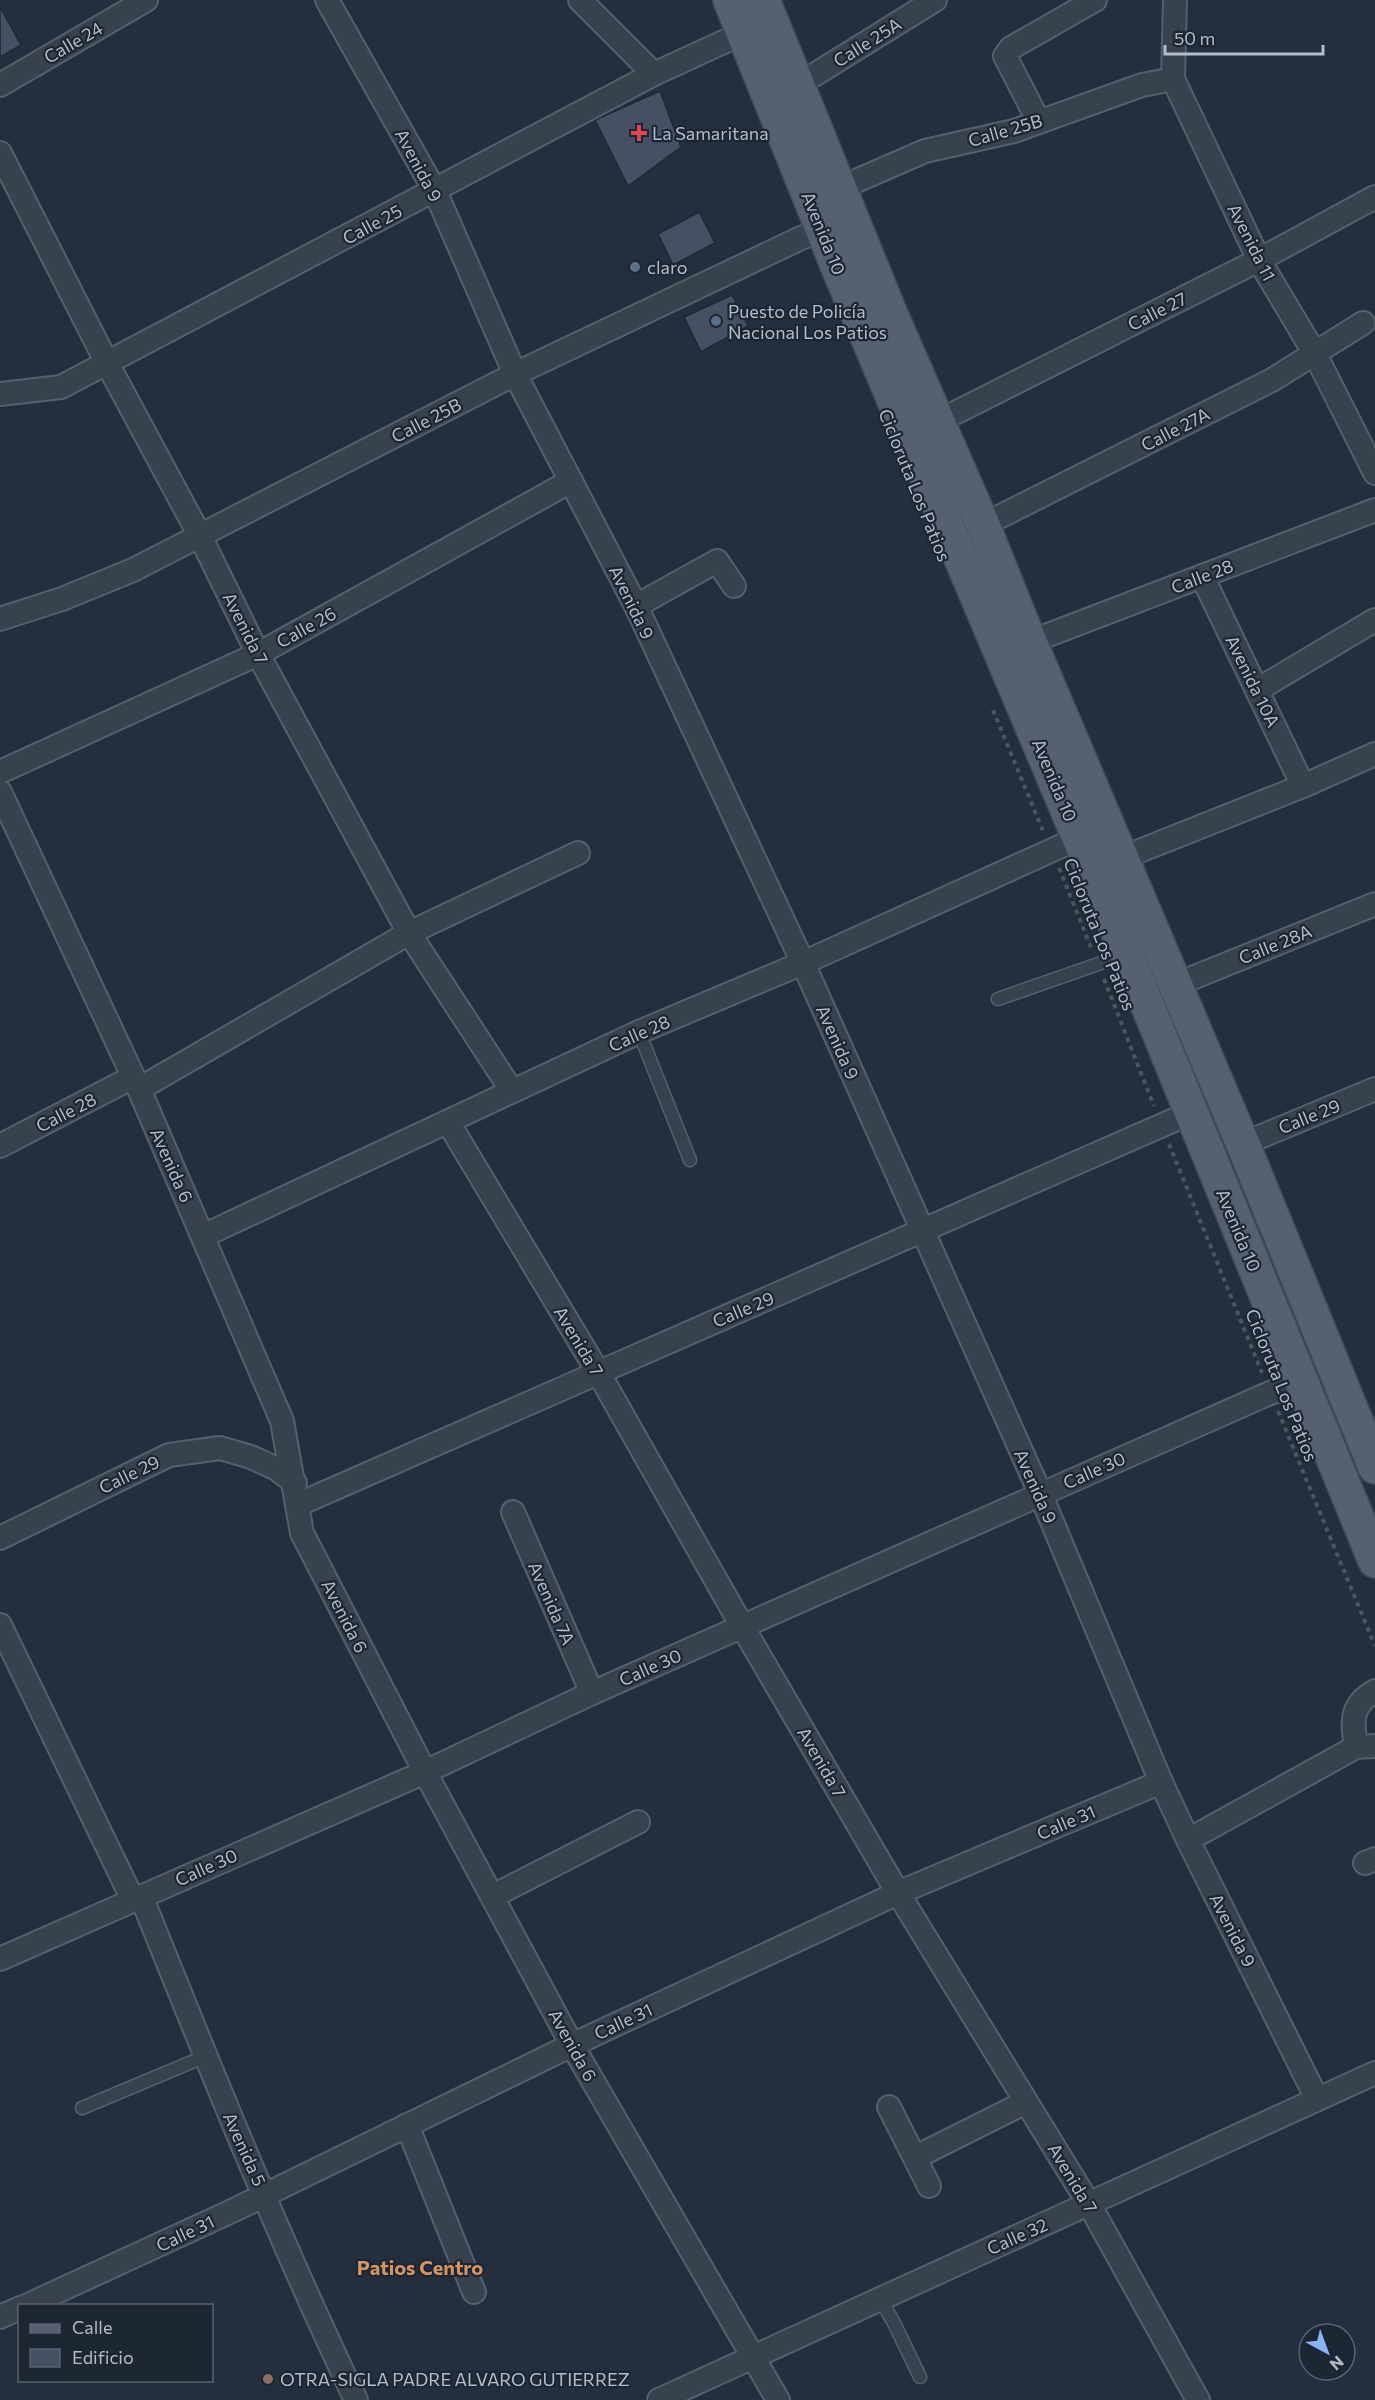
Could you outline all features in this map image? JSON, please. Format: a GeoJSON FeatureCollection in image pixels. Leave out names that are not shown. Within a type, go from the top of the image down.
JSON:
{"type":"FeatureCollection","features":[{"type":"Feature","properties":{"kind":"main road","name":"Avenida 10"},"geometry":{"type":"LineString","coordinates":[[730,0],[760,18],[798,85],[840,188],[837,224],[937,422],[982,525],[1243,1144],[1375,1467]]}},
{"type":"Feature","properties":{"kind":"main road","name":"Avenida 10"},"geometry":{"type":"LineString","coordinates":[[760,18],[1065,844],[1176,1119],[1302,1383],[1375,1562]]}},
{"type":"Feature","properties":{"kind":"street","name":"Calle 24"},"geometry":{"type":"LineString","coordinates":[[0,85],[146,0]]}},
{"type":"Feature","properties":{"kind":"street","name":"Avenida 9"},"geometry":{"type":"LineString","coordinates":[[327,0],[435,191],[515,374],[637,608],[803,963],[1040,1493],[1161,1782],[1317,2099]]}},
{"type":"Feature","properties":{"kind":"street"},"geometry":{"type":"LineString","coordinates":[[580,0],[654,74]]}},
{"type":"Feature","properties":{"kind":"street","name":"Calle 25A"},"geometry":{"type":"LineString","coordinates":[[798,85],[935,0]]}},
{"type":"Feature","properties":{"kind":"street"},"geometry":{"type":"LineString","coordinates":[[1039,122],[1005,56],[1011,48],[1095,0]]}},
{"type":"Feature","properties":{"kind":"street","name":"Avenida 11"},"geometry":{"type":"LineString","coordinates":[[1175,0],[1173,79],[1259,260],[1316,354],[1375,472]]}},
{"type":"Feature","properties":{"kind":"street","name":"Calle 25"},"geometry":{"type":"LineString","coordinates":[[0,394],[61,387],[760,18]]}},
{"type":"Feature","properties":{"kind":"street","name":"Calle 25B"},"geometry":{"type":"LineString","coordinates":[[840,188],[925,151],[1014,131],[1143,85],[1173,79]]}},
{"type":"Feature","properties":{"kind":"street","name":"Avenida 7"},"geometry":{"type":"LineString","coordinates":[[0,153],[107,363],[200,536],[258,654],[409,933],[512,1091]]}},
{"type":"Feature","properties":{"kind":"street","name":"Calle 27"},"geometry":{"type":"LineString","coordinates":[[937,422],[1259,260],[1375,197]]}},
{"type":"Feature","properties":{"kind":"street","name":"Calle 25B"},"geometry":{"type":"LineString","coordinates":[[0,619],[62,599],[133,570],[515,374],[837,224]]}},
{"type":"Feature","properties":{"kind":"street","name":"Calle 27A"},"geometry":{"type":"LineString","coordinates":[[982,525],[1272,380],[1362,323]]}},
{"type":"Feature","properties":{"kind":"street","name":"Calle 26"},"geometry":{"type":"LineString","coordinates":[[0,772],[258,654],[571,481]]}},
{"type":"Feature","properties":{"kind":"street","name":"Calle 28"},"geometry":{"type":"LineString","coordinates":[[1030,642],[1375,510]]}},
{"type":"Feature","properties":{"kind":"street"},"geometry":{"type":"LineString","coordinates":[[637,608],[645,601],[717,561],[734,586]]}},
{"type":"Feature","properties":{"kind":"street","name":"Avenida 10A"},"geometry":{"type":"LineString","coordinates":[[1202,576],[1303,786]]}},
{"type":"Feature","properties":{"kind":"street"},"geometry":{"type":"LineString","coordinates":[[1257,690],[1375,620]]}},
{"type":"Feature","properties":{"kind":"street"},"geometry":{"type":"LineString","coordinates":[[1122,858],[1303,786],[1375,754]]}},
{"type":"Feature","properties":{"kind":"street","name":"Avenida 6"},"geometry":{"type":"LineString","coordinates":[[0,792],[136,1083],[282,1421],[302,1533],[425,1772],[572,2045],[778,2400]]}},
{"type":"Feature","properties":{"kind":"street","name":"Calle 28"},"geometry":{"type":"LineString","coordinates":[[203,1236],[639,1032],[803,963],[1065,844]]}},
{"type":"Feature","properties":{"kind":"street","name":"Calle 28"},"geometry":{"type":"LineString","coordinates":[[0,1146],[136,1083],[409,933],[578,853]]}},
{"type":"Feature","properties":{"kind":"street","name":"Calle 28A"},"geometry":{"type":"LineString","coordinates":[[1175,985],[1375,904]]}},
{"type":"Feature","properties":{"kind":"street","name":"Calle 29"},"geometry":{"type":"LineString","coordinates":[[1243,1144],[1375,1089]]}},
{"type":"Feature","properties":{"kind":"street","name":"Calle 29"},"geometry":{"type":"LineString","coordinates":[[0,1538],[168,1455],[220,1448],[251,1457],[277,1469],[296,1494],[598,1372],[1176,1119]]}},
{"type":"Feature","properties":{"kind":"street","name":"Avenida 7"},"geometry":{"type":"LineString","coordinates":[[448,1122],[598,1372],[742,1626],[898,1893],[1089,2204],[1198,2400]]}},
{"type":"Feature","properties":{"kind":"street","name":"Calle 30"},"geometry":{"type":"LineString","coordinates":[[0,1959],[425,1772],[592,1693],[1040,1493],[1270,1393],[1302,1383]]}},
{"type":"Feature","properties":{"kind":"street","name":"Avenida 7A"},"geometry":{"type":"LineString","coordinates":[[513,1512],[592,1693]]}},
{"type":"Feature","properties":{"kind":"street","name":"Avenida 5"},"geometry":{"type":"LineString","coordinates":[[0,1625],[137,1898],[206,2056],[246,2155],[356,2400]]}},
{"type":"Feature","properties":{"kind":"street"},"geometry":{"type":"LineString","coordinates":[[1188,1840],[1366,1746],[1353,1726],[1355,1713],[1362,1698],[1375,1691]]}},
{"type":"Feature","properties":{"kind":"street","name":"Calle 31"},"geometry":{"type":"LineString","coordinates":[[30,2304],[265,2195],[572,2045],[898,1893],[1161,1782]]}},
{"type":"Feature","properties":{"kind":"street"},"geometry":{"type":"LineString","coordinates":[[493,1896],[638,1822]]}},
{"type":"Feature","properties":{"kind":"street","name":"Calle 32"},"geometry":{"type":"LineString","coordinates":[[659,2400],[1375,2073]]}},
{"type":"Feature","properties":{"kind":"street"},"geometry":{"type":"LineString","coordinates":[[916,2157],[1026,2102]]}},
{"type":"Feature","properties":{"kind":"street"},"geometry":{"type":"LineString","coordinates":[[889,2107],[929,2186]]}},
{"type":"Feature","properties":{"kind":"street"},"geometry":{"type":"LineString","coordinates":[[407,2125],[474,2292]]}},
{"type":"Feature","properties":{"kind":"street"},"geometry":{"type":"LineString","coordinates":[[0,2317],[18,2309]]}},
{"type":"Feature","properties":{"kind":"lane"},"geometry":{"type":"LineString","coordinates":[[998,999],[1112,959]]}},
{"type":"Feature","properties":{"kind":"lane"},"geometry":{"type":"LineString","coordinates":[[639,1032],[690,1160]]}},
{"type":"Feature","properties":{"kind":"lane"},"geometry":{"type":"LineString","coordinates":[[82,2108],[206,2056]]}},
{"type":"Feature","properties":{"kind":"lane"},"geometry":{"type":"LineString","coordinates":[[880,2298],[896,2325],[920,2377]]}},
{"type":"Feature","properties":{"kind":"path","name":"Cicloruta Los Patios"},"geometry":{"type":"LineString","coordinates":[[989,699],[1065,844],[1112,959],[1176,1119],[1270,1393],[1375,1646]]}},
{"type":"Feature","properties":{"kind":"building"},"geometry":{"type":"Polygon","coordinates":[[[0,7],[21,45],[0,57],[0,7]]]}},
{"type":"Feature","properties":{"kind":"building","name":"La Samaritana"},"geometry":{"type":"Polygon","coordinates":[[[660,91],[681,147],[628,186],[595,120],[660,91]]]}},
{"type":"Feature","properties":{"kind":"building"},"geometry":{"type":"Polygon","coordinates":[[[699,212],[715,243],[673,265],[658,234],[699,212]]]}},
{"type":"Feature","properties":{"kind":"building","name":"Puesto de Policía Nacional Los Patios"},"geometry":{"type":"Polygon","coordinates":[[[732,295],[748,326],[701,352],[684,317],[732,295]]]}},
{"type":"Feature","properties":{"kind":"place","name":"La Samaritana"},"geometry":{"type":"Point","coordinates":[639,133]}},
{"type":"Feature","properties":{"kind":"place","name":"claro"},"geometry":{"type":"Point","coordinates":[635,267]}},
{"type":"Feature","properties":{"kind":"place","name":"Puesto de Policía Nacional Los Patios"},"geometry":{"type":"Point","coordinates":[716,321]}},
{"type":"Feature","properties":{"kind":"place","name":"OTRA-SIGLA PADRE ALVARO GUTIERREZ"},"geometry":{"type":"Point","coordinates":[268,2379]}},
{"type":"Feature","properties":{"kind":"district","name":"Patios Centro"},"geometry":{"type":"Point","coordinates":[420,2267]}}]}
